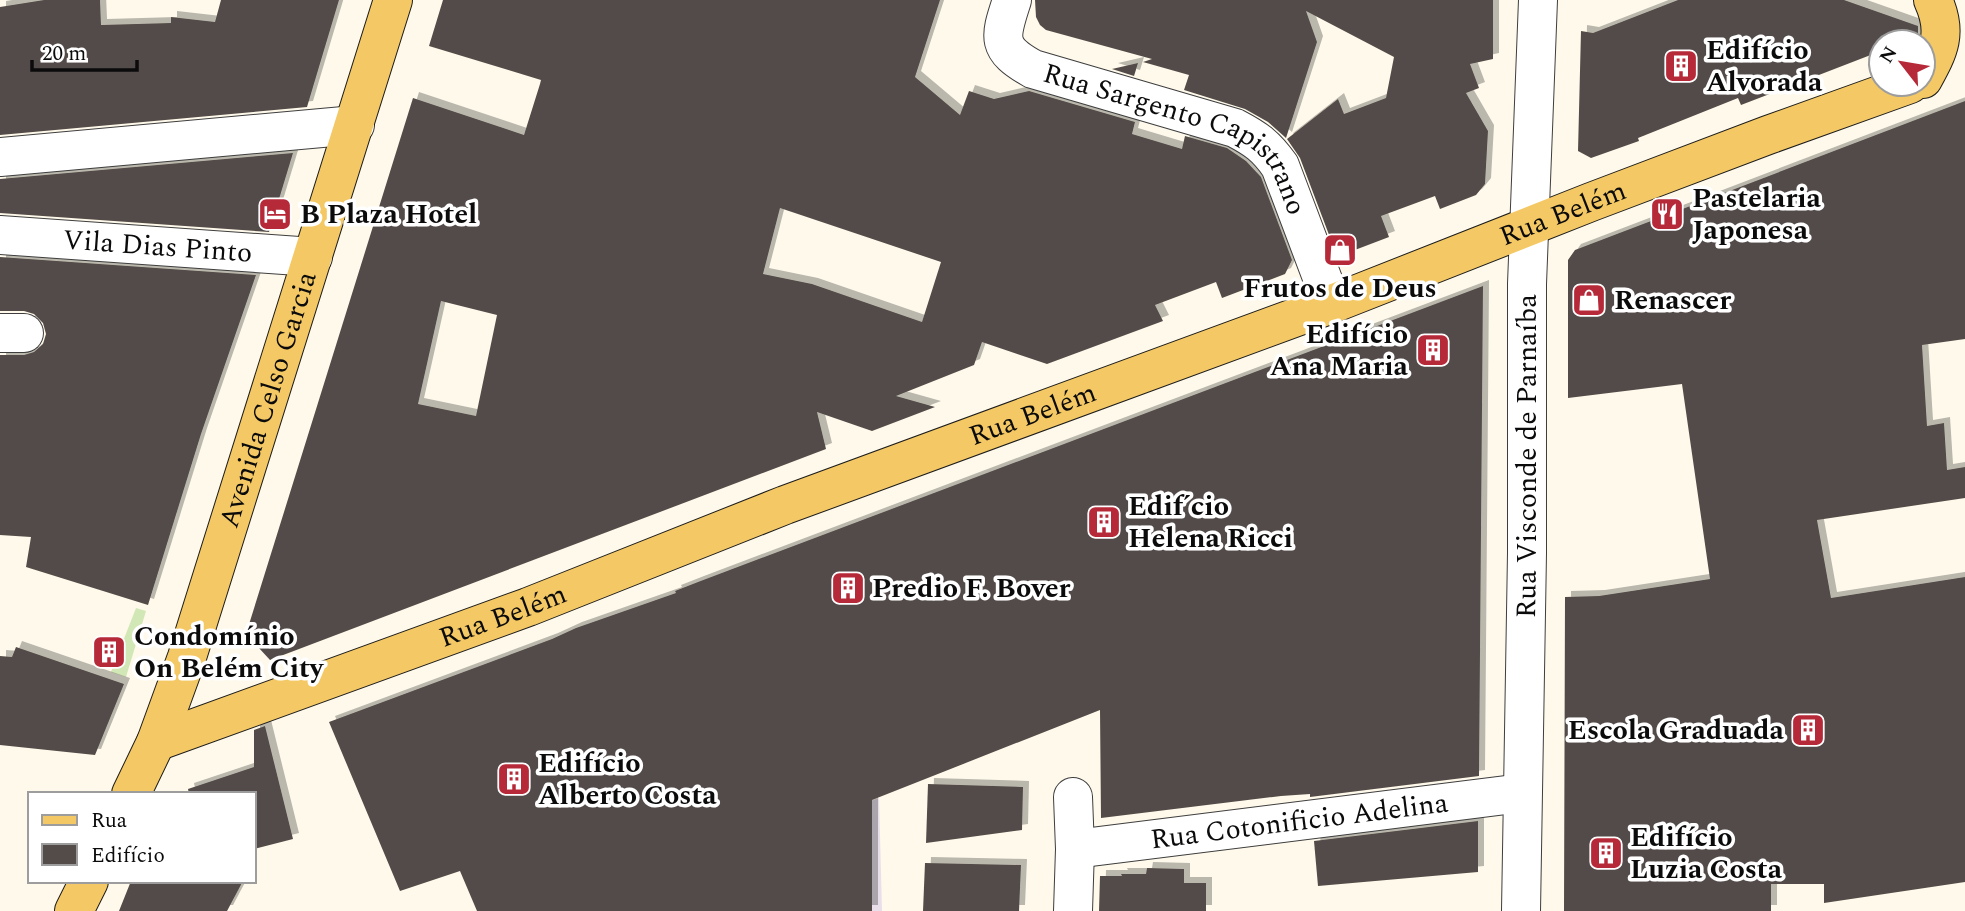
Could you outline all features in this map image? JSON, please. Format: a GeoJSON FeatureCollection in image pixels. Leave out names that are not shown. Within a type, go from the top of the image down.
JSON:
{"type":"FeatureCollection","features":[{"type":"Feature","properties":{"kind":"main road","name":"Avenida Celso Garcia"},"geometry":{"type":"LineString","coordinates":[[132,792],[156,742],[187,657],[393,0]]}},
{"type":"Feature","properties":{"kind":"main road"},"geometry":{"type":"LineString","coordinates":[[1933,0],[1940,15],[1942,34],[1937,53]]}},
{"type":"Feature","properties":{"kind":"main road"},"geometry":{"type":"LineString","coordinates":[[1937,74],[1965,63]]}},
{"type":"Feature","properties":{"kind":"main road","name":"Rua Belém"},"geometry":{"type":"LineString","coordinates":[[156,742],[527,607],[785,505],[1332,304],[1529,226],[1871,98]]}},
{"type":"Feature","properties":{"kind":"main road"},"geometry":{"type":"LineString","coordinates":[[74,911],[88,883]]}},
{"type":"Feature","properties":{"kind":"street","name":"Rua Sargento Capistrano"},"geometry":{"type":"LineString","coordinates":[[1012,0],[1003,39],[1009,53],[1021,62],[1033,69],[1235,128],[1255,138],[1269,151],[1280,166],[1332,304]]}},
{"type":"Feature","properties":{"kind":"street","name":"Rua Visconde de Parnaíba"},"geometry":{"type":"LineString","coordinates":[[1521,911],[1529,226],[1538,0]]}},
{"type":"Feature","properties":{"kind":"street"},"geometry":{"type":"LineString","coordinates":[[0,156],[355,125]]}},
{"type":"Feature","properties":{"kind":"street","name":"Vila Dias Pinto"},"geometry":{"type":"LineString","coordinates":[[0,235],[313,257]]}},
{"type":"Feature","properties":{"kind":"street","name":"Rua Cotonificio Adelina"},"geometry":{"type":"LineString","coordinates":[[1075,849],[1522,793]]}},
{"type":"Feature","properties":{"kind":"street"},"geometry":{"type":"LineString","coordinates":[[1073,797],[1073,911]]}},
{"type":"Feature","properties":{"kind":"shaded area"},"geometry":{"type":"Polygon","coordinates":[[[879,798],[882,911],[821,911],[825,818],[879,798]]]}},
{"type":"Feature","properties":{"kind":"green space"},"geometry":{"type":"Polygon","coordinates":[[[136,608],[146,611],[126,677],[111,672],[136,608]]]}},
{"type":"Feature","properties":{"kind":"building"},"geometry":{"type":"Polygon","coordinates":[[[44,0],[100,0],[101,25],[171,23],[171,17],[215,22],[221,0],[339,0],[307,107],[0,135],[0,7],[44,0]]]}},
{"type":"Feature","properties":{"kind":"building"},"geometry":{"type":"Polygon","coordinates":[[[443,0],[940,0],[915,77],[960,115],[969,91],[994,99],[1029,91],[1135,122],[1132,134],[1182,149],[1185,136],[1227,148],[1246,161],[1261,177],[1292,260],[1285,274],[1222,298],[1216,282],[1155,305],[1163,321],[1047,364],[982,342],[974,365],[896,396],[935,407],[872,431],[817,412],[826,449],[270,660],[246,634],[413,98],[524,135],[540,84],[541,80],[429,46],[443,0]],[[780,208],[763,274],[812,284],[922,322],[941,262],[780,208]],[[441,301],[418,404],[476,416],[497,315],[441,301]]]}},
{"type":"Feature","properties":{"kind":"building"},"geometry":{"type":"Polygon","coordinates":[[[1035,0],[1493,0],[1493,59],[1470,64],[1479,88],[1466,93],[1488,131],[1485,184],[1476,195],[1440,209],[1435,196],[1381,216],[1389,237],[1347,253],[1334,248],[1300,158],[1287,139],[1338,99],[1344,114],[1386,98],[1394,57],[1306,11],[1317,42],[1286,138],[1268,122],[1245,109],[1184,90],[1189,75],[1143,62],[1152,59],[1046,30],[1036,17],[1035,0]]]}},
{"type":"Feature","properties":{"kind":"building"},"geometry":{"type":"Polygon","coordinates":[[[1678,0],[1844,0],[1918,26],[1867,28],[1867,56],[1741,105],[1738,98],[1638,138],[1639,141],[1591,158],[1578,151],[1581,31],[1593,33],[1678,0]]]}},
{"type":"Feature","properties":{"kind":"building"},"geometry":{"type":"Polygon","coordinates":[[[1138,63],[1134,76],[1112,69],[1138,63]]]}},
{"type":"Feature","properties":{"kind":"building"},"geometry":{"type":"Polygon","coordinates":[[[1965,101],[1965,339],[1922,345],[1927,426],[1944,423],[1947,470],[1965,467],[1965,498],[1817,520],[1831,598],[1965,577],[1965,882],[1824,903],[1824,884],[1771,884],[1771,911],[1564,911],[1565,597],[1599,596],[1710,579],[1682,384],[1568,398],[1568,260],[1575,250],[1965,101]]]}},
{"type":"Feature","properties":{"kind":"building"},"geometry":{"type":"Polygon","coordinates":[[[293,153],[269,232],[0,213],[0,179],[293,153]]]}},
{"type":"Feature","properties":{"kind":"building"},"geometry":{"type":"Polygon","coordinates":[[[0,257],[256,275],[201,434],[148,605],[26,567],[31,537],[0,535],[0,355],[24,355],[34,352],[43,344],[46,334],[43,323],[34,314],[24,311],[0,311],[0,257]]]}},
{"type":"Feature","properties":{"kind":"building"},"geometry":{"type":"Polygon","coordinates":[[[1483,286],[1479,776],[1310,797],[1310,794],[1281,796],[1101,818],[1100,710],[872,800],[872,911],[477,911],[460,871],[400,891],[329,722],[1483,286]]]}},
{"type":"Feature","properties":{"kind":"building"},"geometry":{"type":"Polygon","coordinates":[[[16,647],[124,684],[95,755],[0,745],[0,656],[12,657],[16,647]]]}},
{"type":"Feature","properties":{"kind":"building"},"geometry":{"type":"Polygon","coordinates":[[[265,726],[293,839],[256,848],[256,792],[189,792],[188,789],[254,767],[254,730],[265,726]]]}},
{"type":"Feature","properties":{"kind":"building"},"geometry":{"type":"Polygon","coordinates":[[[928,784],[1023,787],[1022,830],[926,843],[928,784]]]}},
{"type":"Feature","properties":{"kind":"building"},"geometry":{"type":"Polygon","coordinates":[[[1478,821],[1478,872],[1318,886],[1314,841],[1478,821]]]}},
{"type":"Feature","properties":{"kind":"building"},"geometry":{"type":"Polygon","coordinates":[[[925,863],[1021,865],[1019,911],[923,911],[925,863]]]}},
{"type":"Feature","properties":{"kind":"building"},"geometry":{"type":"Polygon","coordinates":[[[1147,868],[1184,869],[1184,883],[1206,883],[1206,911],[1099,911],[1100,876],[1146,874],[1147,868]]]}},
{"type":"Feature","properties":{"kind":"building"},"geometry":{"type":"Polygon","coordinates":[[[130,883],[242,883],[227,911],[119,911],[130,883]]]}},
{"type":"Feature","properties":{"kind":"place","name":"Edifício Alvorada"},"geometry":{"type":"Point","coordinates":[1681,66]}},
{"type":"Feature","properties":{"kind":"place","name":"B Plaza Hotel"},"geometry":{"type":"Point","coordinates":[275,214]}},
{"type":"Feature","properties":{"kind":"place","name":"Pastelaria Japonesa"},"geometry":{"type":"Point","coordinates":[1667,214]}},
{"type":"Feature","properties":{"kind":"place","name":"Frutos de Deus"},"geometry":{"type":"Point","coordinates":[1340,250]}},
{"type":"Feature","properties":{"kind":"place","name":"Renascer"},"geometry":{"type":"Point","coordinates":[1589,300]}},
{"type":"Feature","properties":{"kind":"place","name":"Edifício Ana Maria"},"geometry":{"type":"Point","coordinates":[1433,350]}},
{"type":"Feature","properties":{"kind":"place","name":"Edif´cio Helena Ricci"},"geometry":{"type":"Point","coordinates":[1104,522]}},
{"type":"Feature","properties":{"kind":"place","name":"Predio F. Bover"},"geometry":{"type":"Point","coordinates":[848,588]}},
{"type":"Feature","properties":{"kind":"place","name":"Condomínio On Belém City"},"geometry":{"type":"Point","coordinates":[109,652]}},
{"type":"Feature","properties":{"kind":"place","name":"Escola Graduada"},"geometry":{"type":"Point","coordinates":[1808,730]}},
{"type":"Feature","properties":{"kind":"place","name":"Edifício Alberto Costa"},"geometry":{"type":"Point","coordinates":[514,779]}},
{"type":"Feature","properties":{"kind":"place","name":"Edifício Luzia Costa"},"geometry":{"type":"Point","coordinates":[1606,853]}}]}
